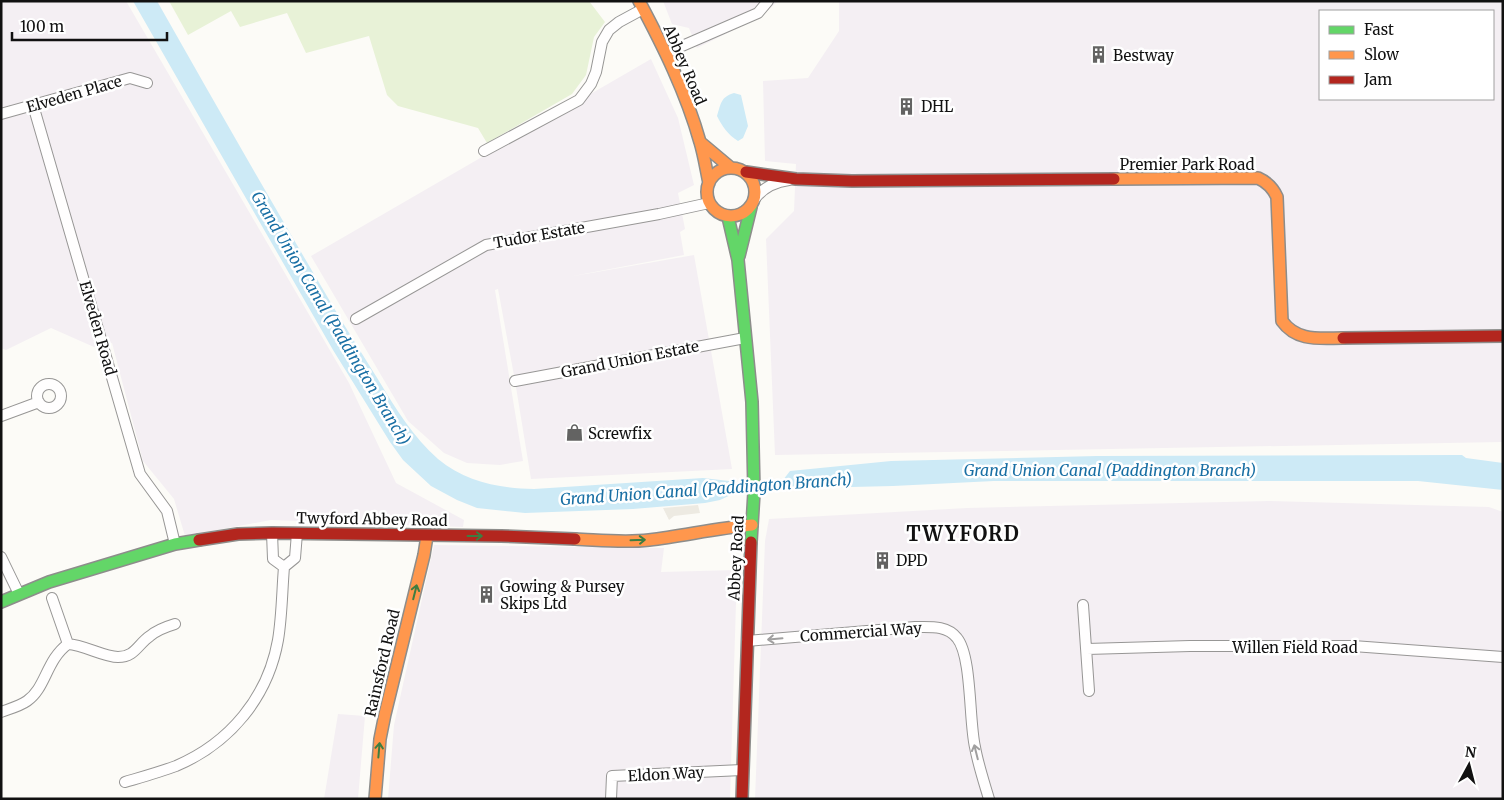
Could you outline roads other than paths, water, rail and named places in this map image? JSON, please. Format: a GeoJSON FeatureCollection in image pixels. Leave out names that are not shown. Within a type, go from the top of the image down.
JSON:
{"type":"FeatureCollection","features":[{"type":"Feature","properties":{"kind":"street"},"geometry":{"type":"LineString","coordinates":[[666,53],[758,12],[768,1]]}},
{"type":"Feature","properties":{"kind":"street"},"geometry":{"type":"LineString","coordinates":[[484,151],[579,100],[591,84],[596,72],[602,42],[609,30],[641,5]]}},
{"type":"Feature","properties":{"kind":"street","name":"Abbey Road"},"geometry":{"type":"LineString","coordinates":[[641,5],[666,53],[700,142],[709,183]]}},
{"type":"Feature","properties":{"kind":"street","name":"Elveden Place"},"geometry":{"type":"LineString","coordinates":[[1,114],[130,78],[147,83]]}},
{"type":"Feature","properties":{"kind":"street","name":"Elveden Road"},"geometry":{"type":"LineString","coordinates":[[33,105],[140,474],[167,511],[175,544]]}},
{"type":"Feature","properties":{"kind":"street","name":"Abbey Road"},"geometry":{"type":"LineString","coordinates":[[700,142],[731,168]]}},
{"type":"Feature","properties":{"kind":"street"},"geometry":{"type":"LineString","coordinates":[[731,168],[746,172],[755,185],[756,193],[753,204],[738,216],[728,217],[714,210],[709,203],[707,195],[709,183],[716,173],[731,168]]}},
{"type":"Feature","properties":{"kind":"street","name":"Premier Park Road"},"geometry":{"type":"LineString","coordinates":[[746,172],[796,179],[880,181],[1258,178],[1274,190],[1277,197],[1282,321],[1296,335],[1308,338],[1503,336]]}},
{"type":"Feature","properties":{"kind":"street","name":"Premier Park Road"},"geometry":{"type":"LineString","coordinates":[[753,204],[762,191],[767,188],[786,180],[796,179]]}},
{"type":"Feature","properties":{"kind":"street","name":"Tudor Estate"},"geometry":{"type":"LineString","coordinates":[[356,319],[486,245],[659,214],[709,203]]}},
{"type":"Feature","properties":{"kind":"street","name":"Abbey Road"},"geometry":{"type":"LineString","coordinates":[[738,260],[753,204]]}},
{"type":"Feature","properties":{"kind":"street","name":"Abbey Road"},"geometry":{"type":"LineString","coordinates":[[728,217],[738,260],[752,402],[754,474],[742,799]]}},
{"type":"Feature","properties":{"kind":"street","name":"Grand Union Estate"},"geometry":{"type":"LineString","coordinates":[[515,381],[745,338]]}},
{"type":"Feature","properties":{"kind":"street"},"geometry":{"type":"LineString","coordinates":[[1,416],[39,402]]}},
{"type":"Feature","properties":{"kind":"street","name":"Twyford Abbey Road"},"geometry":{"type":"LineString","coordinates":[[1,602],[49,582],[175,544],[238,534],[501,536],[624,541],[648,540],[727,527],[752,525]]}},
{"type":"Feature","properties":{"kind":"street"},"geometry":{"type":"LineString","coordinates":[[272,533],[274,559],[284,567]]}},
{"type":"Feature","properties":{"kind":"street"},"geometry":{"type":"LineString","coordinates":[[125,782],[177,765],[206,750],[233,729],[255,702],[269,671],[278,640],[284,567],[296,558],[297,533]]}},
{"type":"Feature","properties":{"kind":"street","name":"Rainsford Road"},"geometry":{"type":"LineString","coordinates":[[375,799],[380,739],[427,536]]}},
{"type":"Feature","properties":{"kind":"street"},"geometry":{"type":"LineString","coordinates":[[1,558],[19,594]]}},
{"type":"Feature","properties":{"kind":"street"},"geometry":{"type":"LineString","coordinates":[[52,598],[68,644]]}},
{"type":"Feature","properties":{"kind":"street"},"geometry":{"type":"LineString","coordinates":[[1083,605],[1089,691]]}},
{"type":"Feature","properties":{"kind":"street"},"geometry":{"type":"LineString","coordinates":[[1,712],[28,701],[39,688],[53,658],[68,644],[78,645],[118,657],[133,653],[147,638],[159,629],[174,624]]}},
{"type":"Feature","properties":{"kind":"street","name":"Commercial Way"},"geometry":{"type":"LineString","coordinates":[[747,642],[915,627],[936,627],[951,632],[959,640],[966,662],[974,746],[989,799]]}},
{"type":"Feature","properties":{"kind":"street","name":"Willen Field Road"},"geometry":{"type":"LineString","coordinates":[[1087,649],[1190,646],[1352,646],[1503,658]]}},
{"type":"Feature","properties":{"kind":"street","name":"Eldon Way"},"geometry":{"type":"LineString","coordinates":[[611,799],[612,776],[742,770]]}},
{"type":"Feature","properties":{"kind":"water","name":"Grand Union Canal (Paddington Branch)"},"geometry":{"type":"Polygon","coordinates":[[[133,1],[157,1],[331,303],[406,422],[438,459],[471,478],[495,485],[534,489],[703,478],[738,482],[770,482],[783,480],[790,471],[891,461],[1097,456],[1462,455],[1466,458],[1503,463],[1503,490],[1418,481],[994,481],[769,489],[735,493],[720,500],[705,503],[633,509],[525,513],[477,508],[431,486],[403,460],[390,442],[333,350],[133,1]]]}},
{"type":"Feature","properties":{"kind":"water"},"geometry":{"type":"Polygon","coordinates":[[[734,93],[741,95],[748,126],[743,138],[738,141],[731,136],[717,116],[724,99],[734,93]]]}},
{"type":"Feature","properties":{"kind":"place","name":"Bestway"},"geometry":{"type":"Point","coordinates":[1099,55]}},
{"type":"Feature","properties":{"kind":"place","name":"DHL"},"geometry":{"type":"Point","coordinates":[907,106]}},
{"type":"Feature","properties":{"kind":"place","name":"Screwfix"},"geometry":{"type":"Point","coordinates":[574,433]}},
{"type":"Feature","properties":{"kind":"place","name":"DPD"},"geometry":{"type":"Point","coordinates":[882,560]}},
{"type":"Feature","properties":{"kind":"place","name":"Gowing & Pursey Skips Ltd"},"geometry":{"type":"Point","coordinates":[486,595]}},
{"type":"Feature","properties":{"kind":"district","name":"TWYFORD"},"geometry":{"type":"Point","coordinates":[963,533]}}]}
